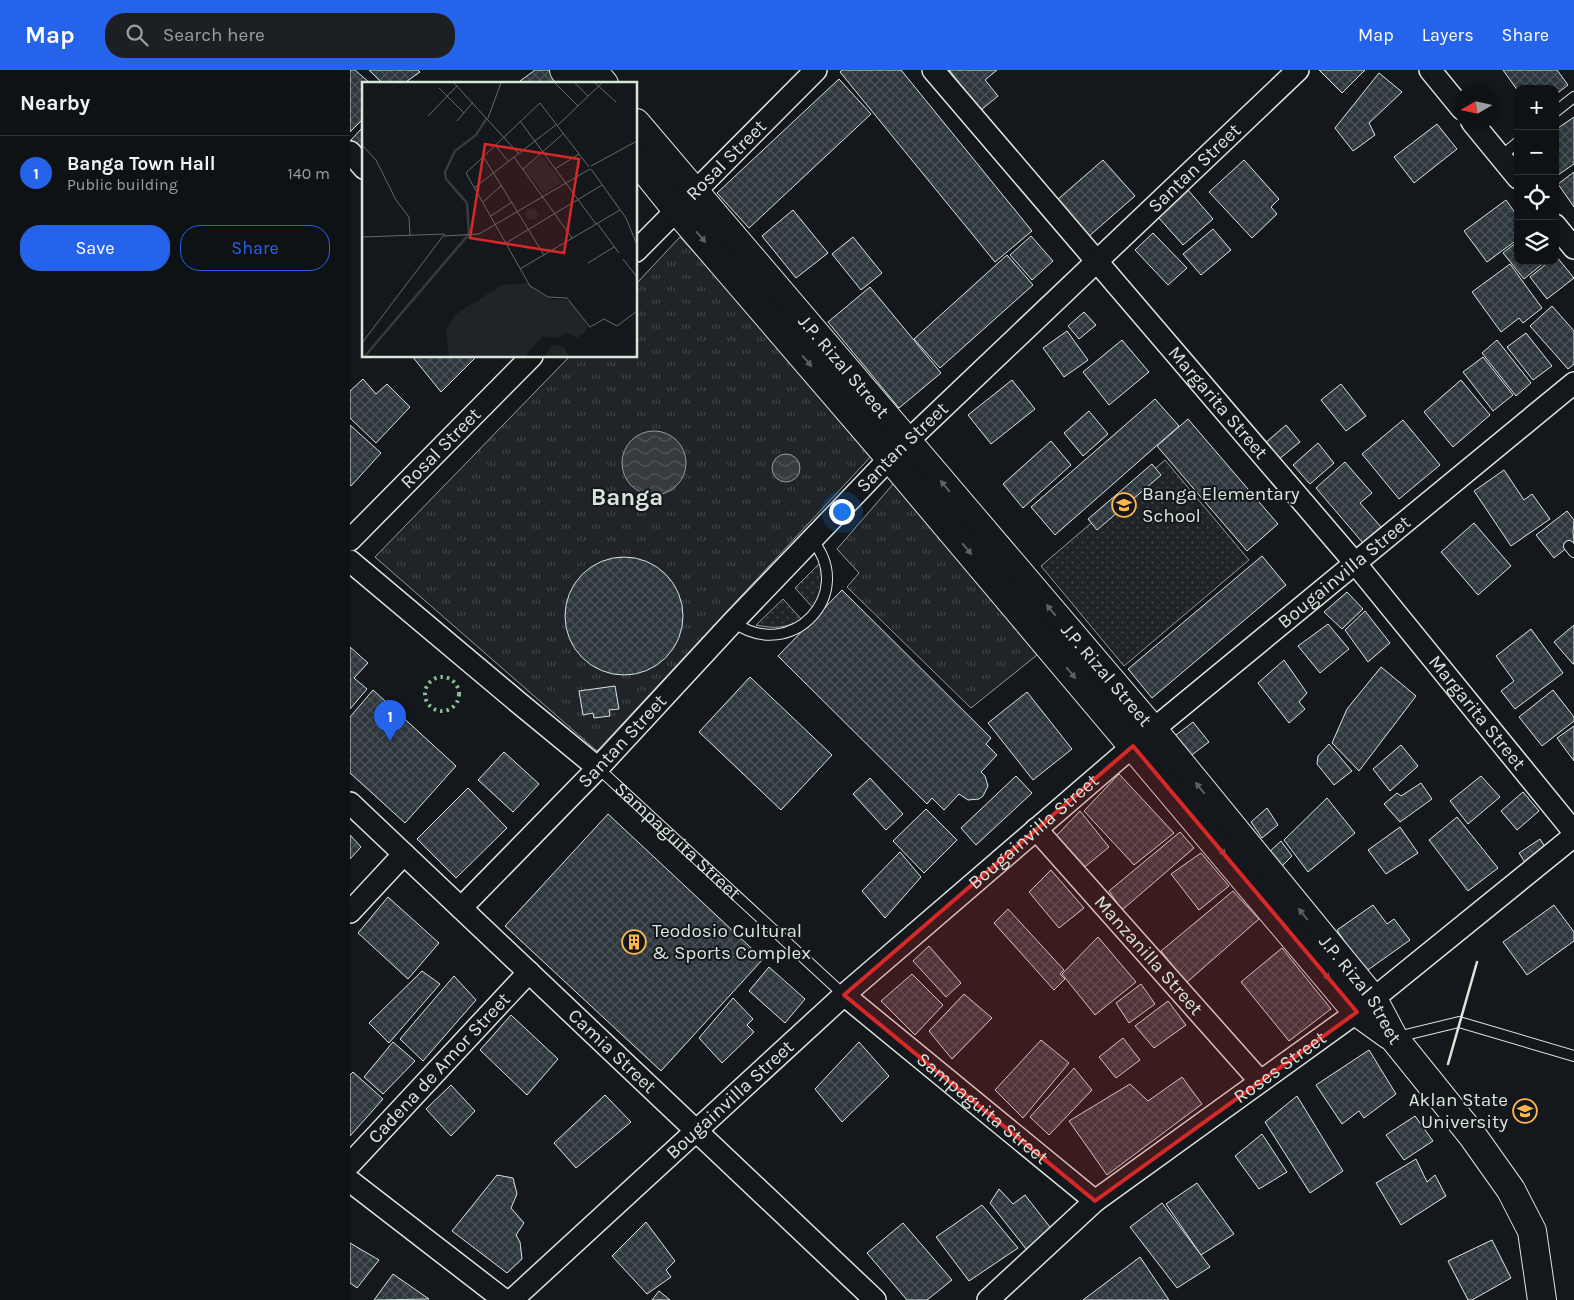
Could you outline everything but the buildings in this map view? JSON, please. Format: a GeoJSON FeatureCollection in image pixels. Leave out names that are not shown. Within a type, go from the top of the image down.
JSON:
{"type":"FeatureCollection","features":[{"type":"Feature","properties":{"kind":"main road"},"geometry":{"type":"LineString","coordinates":[[564,70],[573,82]]}},
{"type":"Feature","properties":{"kind":"main road"},"geometry":{"type":"LineString","coordinates":[[592,70],[602,82]]}},
{"type":"Feature","properties":{"kind":"main road","name":"J.P. Rizal Street"},"geometry":{"type":"LineString","coordinates":[[638,125],[686,201],[1143,738],[1472,1135],[1511,1190],[1532,1231],[1542,1300]]}},
{"type":"Feature","properties":{"kind":"main road","name":"J.P. Rizal Street"},"geometry":{"type":"LineString","coordinates":[[638,161],[686,201]]}},
{"type":"Feature","properties":{"kind":"street","name":"Rosal Street"},"geometry":{"type":"LineString","coordinates":[[638,249],[816,70]]}},
{"type":"Feature","properties":{"kind":"street","name":"Margarita Street"},"geometry":{"type":"LineString","coordinates":[[933,70],[1355,563],[1574,832]]}},
{"type":"Feature","properties":{"kind":"street","name":"Santan Street"},"geometry":{"type":"LineString","coordinates":[[461,908],[598,768],[733,622],[898,450],[1298,70]]}},
{"type":"Feature","properties":{"kind":"street"},"geometry":{"type":"LineString","coordinates":[[1430,70],[1454,99]]}},
{"type":"Feature","properties":{"kind":"street"},"geometry":{"type":"LineString","coordinates":[[1478,130],[1515,175]]}},
{"type":"Feature","properties":{"kind":"street"},"geometry":{"type":"LineString","coordinates":[[350,152],[362,166]]}},
{"type":"Feature","properties":{"kind":"street"},"geometry":{"type":"LineString","coordinates":[[1559,229],[1574,248]]}},
{"type":"Feature","properties":{"kind":"street","name":"Rosal Street"},"geometry":{"type":"LineString","coordinates":[[350,540],[530,358]]}},
{"type":"Feature","properties":{"kind":"street","name":"Bougainvilla Street"},"geometry":{"type":"LineString","coordinates":[[512,1300],[844,995],[1036,829],[1143,738],[1574,384]]}},
{"type":"Feature","properties":{"kind":"street","name":"Sampaguita Street"},"geometry":{"type":"LineString","coordinates":[[350,561],[598,768]]}},
{"type":"Feature","properties":{"kind":"street","name":"Camia Street"},"geometry":{"type":"LineString","coordinates":[[350,803],[874,1300]]}},
{"type":"Feature","properties":{"kind":"street","name":"Manzanilla Street"},"geometry":{"type":"LineString","coordinates":[[1036,829],[1260,1081]]}},
{"type":"Feature","properties":{"kind":"street","name":"Roses Street"},"geometry":{"type":"LineString","coordinates":[[988,1300],[1095,1200],[1365,1006],[1574,836]]}},
{"type":"Feature","properties":{"kind":"street"},"geometry":{"type":"LineString","coordinates":[[350,912],[404,854]]}},
{"type":"Feature","properties":{"kind":"street","name":"Cadena de Amor Street"},"geometry":{"type":"LineString","coordinates":[[350,1164],[529,972]]}},
{"type":"Feature","properties":{"kind":"street","name":"Sampaguita Street"},"geometry":{"type":"LineString","coordinates":[[844,995],[1095,1200]]}},
{"type":"Feature","properties":{"kind":"street"},"geometry":{"type":"LineString","coordinates":[[350,1181],[504,1300]]}},
{"type":"Feature","properties":{"kind":"lane"},"geometry":{"type":"LineString","coordinates":[[1559,109],[1574,97]]}},
{"type":"Feature","properties":{"kind":"lane"},"geometry":{"type":"LineString","coordinates":[[1500,157],[1514,145]]}},
{"type":"Feature","properties":{"kind":"lane"},"geometry":{"type":"LineString","coordinates":[[733,622],[748,631],[771,635],[794,630],[812,616],[824,596],[826,578],[822,555],[812,540]]}},
{"type":"Feature","properties":{"kind":"lane","name":"Sampaguita Street"},"geometry":{"type":"LineString","coordinates":[[598,768],[844,995]]}},
{"type":"Feature","properties":{"kind":"lane"},"geometry":{"type":"LineString","coordinates":[[1393,1038],[1460,1022],[1574,1056]]}},
{"type":"Feature","properties":{"kind":"highlighted area"},"geometry":{"type":"Polygon","coordinates":[[[1133,746],[1357,1012],[1095,1201],[844,995],[1133,746]]]}},
{"type":"Feature","properties":{"kind":"green space"},"geometry":{"type":"Polygon","coordinates":[[[680,237],[875,452],[597,751],[375,557],[568,358],[638,358],[638,282],[680,237]]]}},
{"type":"Feature","properties":{"kind":"green space"},"geometry":{"type":"Polygon","coordinates":[[[1165,460],[1249,560],[1124,666],[1041,566],[1165,460]]]}},
{"type":"Feature","properties":{"kind":"green space"},"geometry":{"type":"Polygon","coordinates":[[[894,483],[1037,655],[971,708],[847,587],[859,573],[837,549],[894,483]]]}},
{"type":"Feature","properties":{"kind":"green space"},"geometry":{"type":"Polygon","coordinates":[[[820,563],[821,586],[814,609],[795,588],[820,563]]]}},
{"type":"Feature","properties":{"kind":"green space"},"geometry":{"type":"Polygon","coordinates":[[[783,599],[802,620],[780,627],[756,625],[783,599]]]}},
{"type":"Feature","properties":{"kind":"water"},"geometry":{"type":"Polygon","coordinates":[[[654,431],[666,434],[677,440],[683,451],[686,463],[683,475],[677,486],[666,492],[654,495],[642,492],[631,486],[625,475],[622,463],[625,451],[631,440],[642,434],[654,431]]]}},
{"type":"Feature","properties":{"kind":"water"},"geometry":{"type":"Polygon","coordinates":[[[786,454],[796,458],[800,468],[796,478],[786,482],[776,478],[772,468],[776,458],[786,454]]]}},
{"type":"Feature","properties":{"kind":"hedge"},"geometry":{"type":"LineString","coordinates":[[442,677],[449,678],[454,682],[458,687],[459,694],[458,701],[454,706],[449,710],[442,711],[435,710],[430,706],[426,701],[425,694],[426,687],[430,682],[435,678],[442,677]]}},
{"type":"Feature","properties":{"kind":"wall"},"geometry":{"type":"LineString","coordinates":[[1448,1064],[1477,962]]}},
{"type":"Feature","properties":{"kind":"place","name":"Banga Elementary School"},"geometry":{"type":"Point","coordinates":[1124,505]}},
{"type":"Feature","properties":{"kind":"place","name":"Banga Town Hall"},"geometry":{"type":"Point","coordinates":[390,741]}},
{"type":"Feature","properties":{"kind":"place","name":"Teodosio Cultural & Sports Complex"},"geometry":{"type":"Point","coordinates":[634,942]}},
{"type":"Feature","properties":{"kind":"place","name":"Aklan State University"},"geometry":{"type":"Point","coordinates":[1525,1111]}},
{"type":"Feature","properties":{"kind":"district","name":"Banga"},"geometry":{"type":"Point","coordinates":[627,497]}}]}
